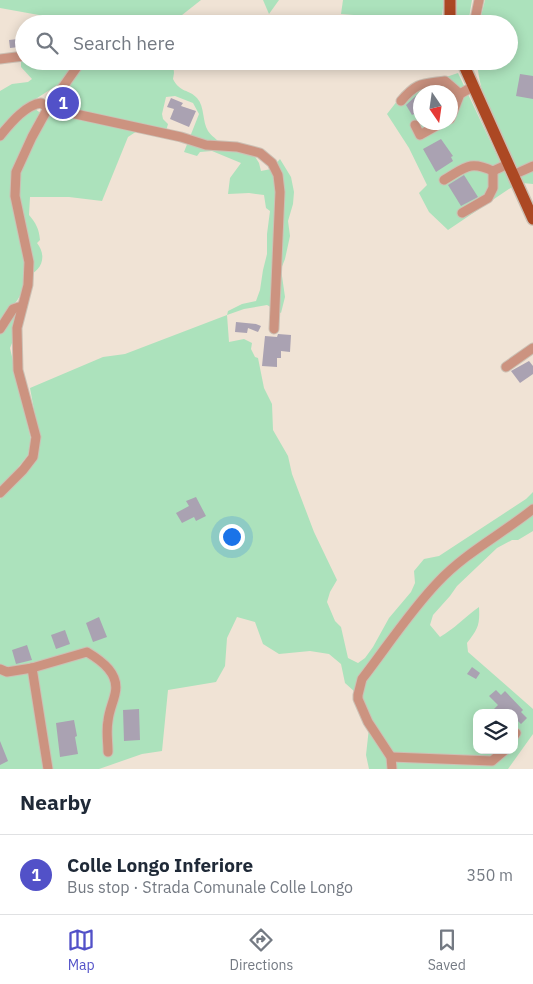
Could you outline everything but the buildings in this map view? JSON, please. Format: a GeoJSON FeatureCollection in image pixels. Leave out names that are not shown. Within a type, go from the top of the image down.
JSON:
{"type":"FeatureCollection","features":[{"type":"Feature","properties":{"kind":"main road"},"geometry":{"type":"LineString","coordinates":[[450,0],[450,15]]}},
{"type":"Feature","properties":{"kind":"main road"},"geometry":{"type":"LineString","coordinates":[[465,70],[533,219]]}},
{"type":"Feature","properties":{"kind":"street"},"geometry":{"type":"LineString","coordinates":[[476,15],[480,0]]}},
{"type":"Feature","properties":{"kind":"street"},"geometry":{"type":"LineString","coordinates":[[0,59],[15,57]]}},
{"type":"Feature","properties":{"kind":"street"},"geometry":{"type":"LineString","coordinates":[[0,493],[23,470],[33,456],[36,437],[18,370],[17,328],[28,285],[29,262],[15,196],[16,172],[32,136],[48,108],[75,70]]}},
{"type":"Feature","properties":{"kind":"street"},"geometry":{"type":"LineString","coordinates":[[401,101],[411,89],[419,85],[445,81],[460,94]]}},
{"type":"Feature","properties":{"kind":"street"},"geometry":{"type":"LineString","coordinates":[[458,99],[460,94],[472,87]]}},
{"type":"Feature","properties":{"kind":"street"},"geometry":{"type":"LineString","coordinates":[[0,136],[11,123],[33,104],[41,103],[48,108],[181,137],[206,145],[237,147],[260,153],[272,163],[278,175],[280,192],[274,328]]}},
{"type":"Feature","properties":{"kind":"street"},"geometry":{"type":"LineString","coordinates":[[418,130],[420,135],[429,130]]}},
{"type":"Feature","properties":{"kind":"street"},"geometry":{"type":"LineString","coordinates":[[444,180],[469,166],[480,165],[493,171],[508,164]]}},
{"type":"Feature","properties":{"kind":"street"},"geometry":{"type":"LineString","coordinates":[[513,175],[533,166]]}},
{"type":"Feature","properties":{"kind":"street"},"geometry":{"type":"LineString","coordinates":[[462,213],[488,198],[493,188],[493,171]]}},
{"type":"Feature","properties":{"kind":"street"},"geometry":{"type":"LineString","coordinates":[[0,329],[13,309],[22,306]]}},
{"type":"Feature","properties":{"kind":"street"},"geometry":{"type":"LineString","coordinates":[[506,367],[533,348]]}},
{"type":"Feature","properties":{"kind":"street"},"geometry":{"type":"LineString","coordinates":[[392,769],[390,757],[368,722],[358,699],[362,679],[438,582],[457,564],[511,527],[533,509]]}},
{"type":"Feature","properties":{"kind":"street"},"geometry":{"type":"LineString","coordinates":[[0,669],[7,672],[32,668],[87,652],[99,659],[110,669],[116,680],[116,692],[107,723],[108,752]]}},
{"type":"Feature","properties":{"kind":"street"},"geometry":{"type":"LineString","coordinates":[[32,668],[48,769]]}},
{"type":"Feature","properties":{"kind":"street"},"geometry":{"type":"LineString","coordinates":[[390,757],[492,761],[500,754]]}},
{"type":"Feature","properties":{"kind":"green space"},"geometry":{"type":"Polygon","coordinates":[[[0,0],[201,0],[182,15],[39,15],[0,8],[0,0]]]}},
{"type":"Feature","properties":{"kind":"green space"},"geometry":{"type":"Polygon","coordinates":[[[263,0],[279,0],[269,14],[263,0]]]}},
{"type":"Feature","properties":{"kind":"green space"},"geometry":{"type":"Polygon","coordinates":[[[343,0],[444,0],[442,15],[341,14],[343,0]]]}},
{"type":"Feature","properties":{"kind":"green space"},"geometry":{"type":"Polygon","coordinates":[[[455,0],[472,0],[470,15],[455,15],[455,0]]]}},
{"type":"Feature","properties":{"kind":"green space"},"geometry":{"type":"Polygon","coordinates":[[[485,0],[533,0],[533,184],[522,183],[494,124],[483,93],[478,70],[518,70],[518,15],[481,15],[485,0]]]}},
{"type":"Feature","properties":{"kind":"green space"},"geometry":{"type":"Polygon","coordinates":[[[24,70],[70,70],[65,80],[31,102],[34,108],[49,116],[78,70],[174,70],[173,79],[179,87],[194,95],[200,102],[208,131],[224,148],[254,155],[261,171],[271,169],[280,159],[291,177],[294,192],[288,221],[290,236],[281,269],[285,297],[281,313],[267,305],[244,309],[227,315],[228,311],[242,304],[256,301],[267,254],[270,211],[266,208],[264,195],[249,193],[228,194],[230,178],[241,163],[212,151],[200,152],[197,156],[184,152],[199,114],[193,103],[175,96],[166,97],[162,114],[163,119],[168,124],[166,131],[146,125],[128,137],[102,201],[69,197],[30,197],[29,215],[38,229],[40,240],[37,243],[42,259],[39,268],[35,272],[25,276],[19,297],[11,307],[16,315],[14,338],[10,348],[31,440],[28,455],[4,485],[0,486],[0,91],[12,84],[28,82],[32,79],[24,70]]]}},
{"type":"Feature","properties":{"kind":"green space"},"geometry":{"type":"Polygon","coordinates":[[[458,73],[512,187],[448,230],[429,212],[419,193],[427,185],[409,148],[387,114],[408,87],[418,82],[443,78],[458,73]]]}},
{"type":"Feature","properties":{"kind":"green space"},"geometry":{"type":"Polygon","coordinates":[[[227,315],[229,342],[244,339],[252,343],[251,349],[255,357],[258,358],[264,388],[272,404],[273,430],[288,456],[292,474],[314,532],[337,580],[327,602],[335,621],[341,627],[348,658],[358,663],[365,658],[389,618],[411,592],[415,583],[414,571],[424,559],[439,556],[526,499],[533,492],[533,531],[518,540],[512,540],[497,548],[457,586],[433,615],[430,625],[440,637],[479,607],[479,623],[467,643],[468,652],[533,709],[533,734],[508,769],[369,769],[366,755],[369,728],[355,692],[345,683],[341,664],[329,654],[310,651],[279,654],[263,644],[255,622],[237,617],[227,638],[225,666],[216,682],[168,690],[162,751],[142,754],[99,769],[0,769],[0,499],[23,476],[40,442],[30,388],[103,357],[125,354],[227,315]]]}},
{"type":"Feature","properties":{"kind":"place","name":"Colle Longo Inferiore"},"geometry":{"type":"Point","coordinates":[63,103]}}]}
